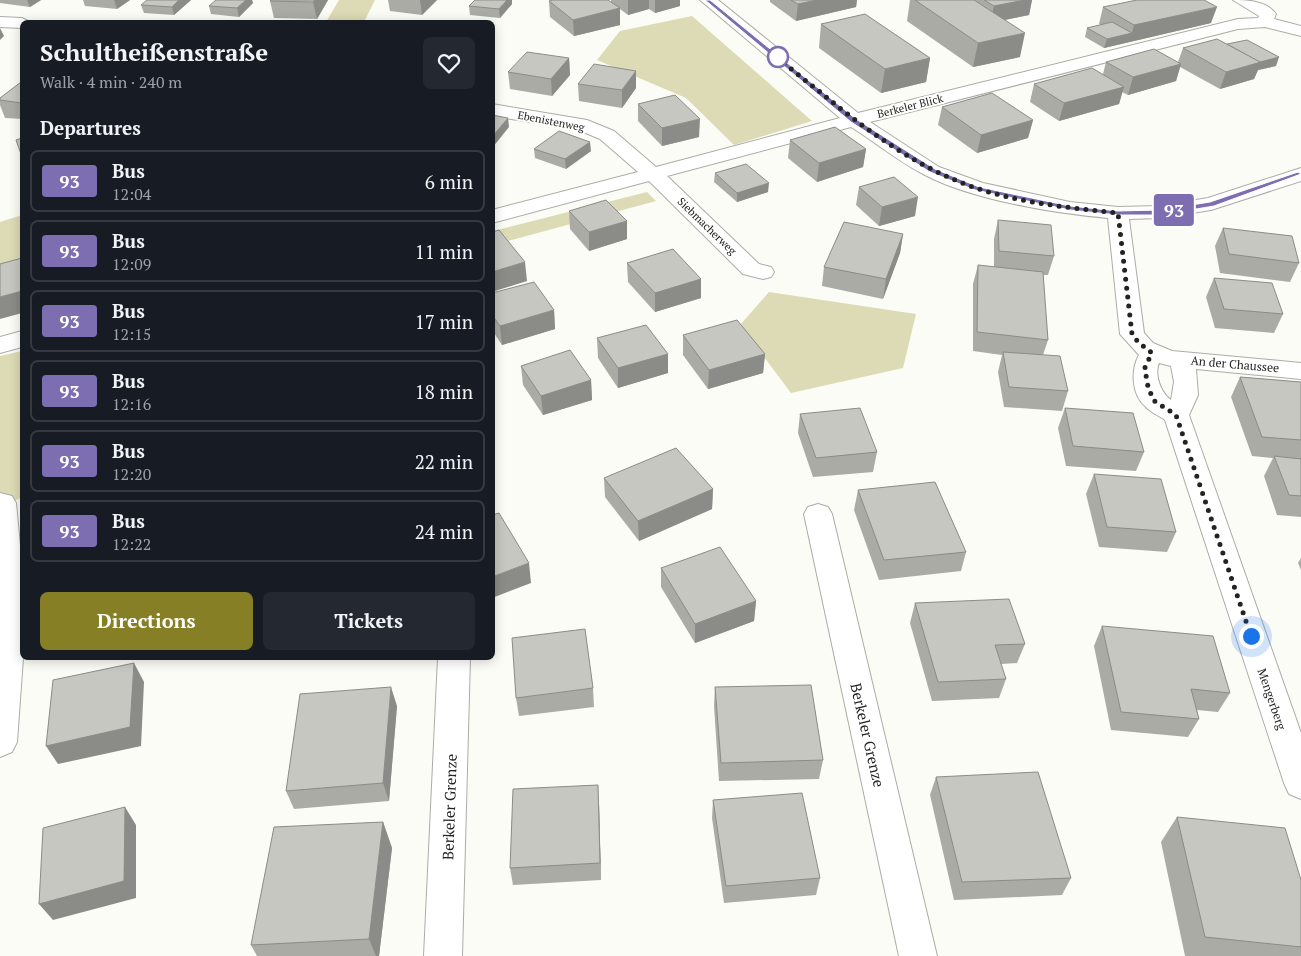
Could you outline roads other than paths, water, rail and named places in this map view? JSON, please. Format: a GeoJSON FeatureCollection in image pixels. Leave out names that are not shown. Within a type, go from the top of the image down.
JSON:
{"type":"FeatureCollection","features":[{"type":"Feature","properties":{"kind":"street"},"geometry":{"type":"LineString","coordinates":[[708,0],[854,120],[932,170],[977,188],[1070,208],[1118,213],[1160,212],[1211,204],[1301,174]]}},
{"type":"Feature","properties":{"kind":"street"},"geometry":{"type":"LineString","coordinates":[[1241,0],[1268,14],[1271,23]]}},
{"type":"Feature","properties":{"kind":"street"},"geometry":{"type":"LineString","coordinates":[[0,22],[20,23]]}},
{"type":"Feature","properties":{"kind":"street","name":"Berkeler Blick"},"geometry":{"type":"LineString","coordinates":[[495,216],[854,120],[1238,24],[1271,23],[1301,31]]}},
{"type":"Feature","properties":{"kind":"street","name":"Ebenistenweg"},"geometry":{"type":"LineString","coordinates":[[495,110],[580,124],[607,135],[654,175]]}},
{"type":"Feature","properties":{"kind":"street","name":"Siebmacherweg"},"geometry":{"type":"LineString","coordinates":[[654,175],[750,269],[763,272]]}},
{"type":"Feature","properties":{"kind":"street"},"geometry":{"type":"LineString","coordinates":[[1118,213],[1132,334],[1138,342],[1167,357],[1186,375],[1186,400],[1176,415],[1153,400],[1147,383],[1145,367],[1167,357]]}},
{"type":"Feature","properties":{"kind":"street"},"geometry":{"type":"LineString","coordinates":[[0,345],[20,340]]}},
{"type":"Feature","properties":{"kind":"street","name":"An der Chaussee"},"geometry":{"type":"LineString","coordinates":[[1167,357],[1301,370]]}},
{"type":"Feature","properties":{"kind":"street","name":"Mengerberg"},"geometry":{"type":"LineString","coordinates":[[1176,415],[1301,783]]}},
{"type":"Feature","properties":{"kind":"street"},"geometry":{"type":"LineString","coordinates":[[0,742],[10,604],[2,503]]}},
{"type":"Feature","properties":{"kind":"street","name":"Berkeler Grenze"},"geometry":{"type":"LineString","coordinates":[[818,514],[918,956]]}},
{"type":"Feature","properties":{"kind":"street","name":"Berkeler Grenze"},"geometry":{"type":"LineString","coordinates":[[443,956],[454,660]]}}]}
